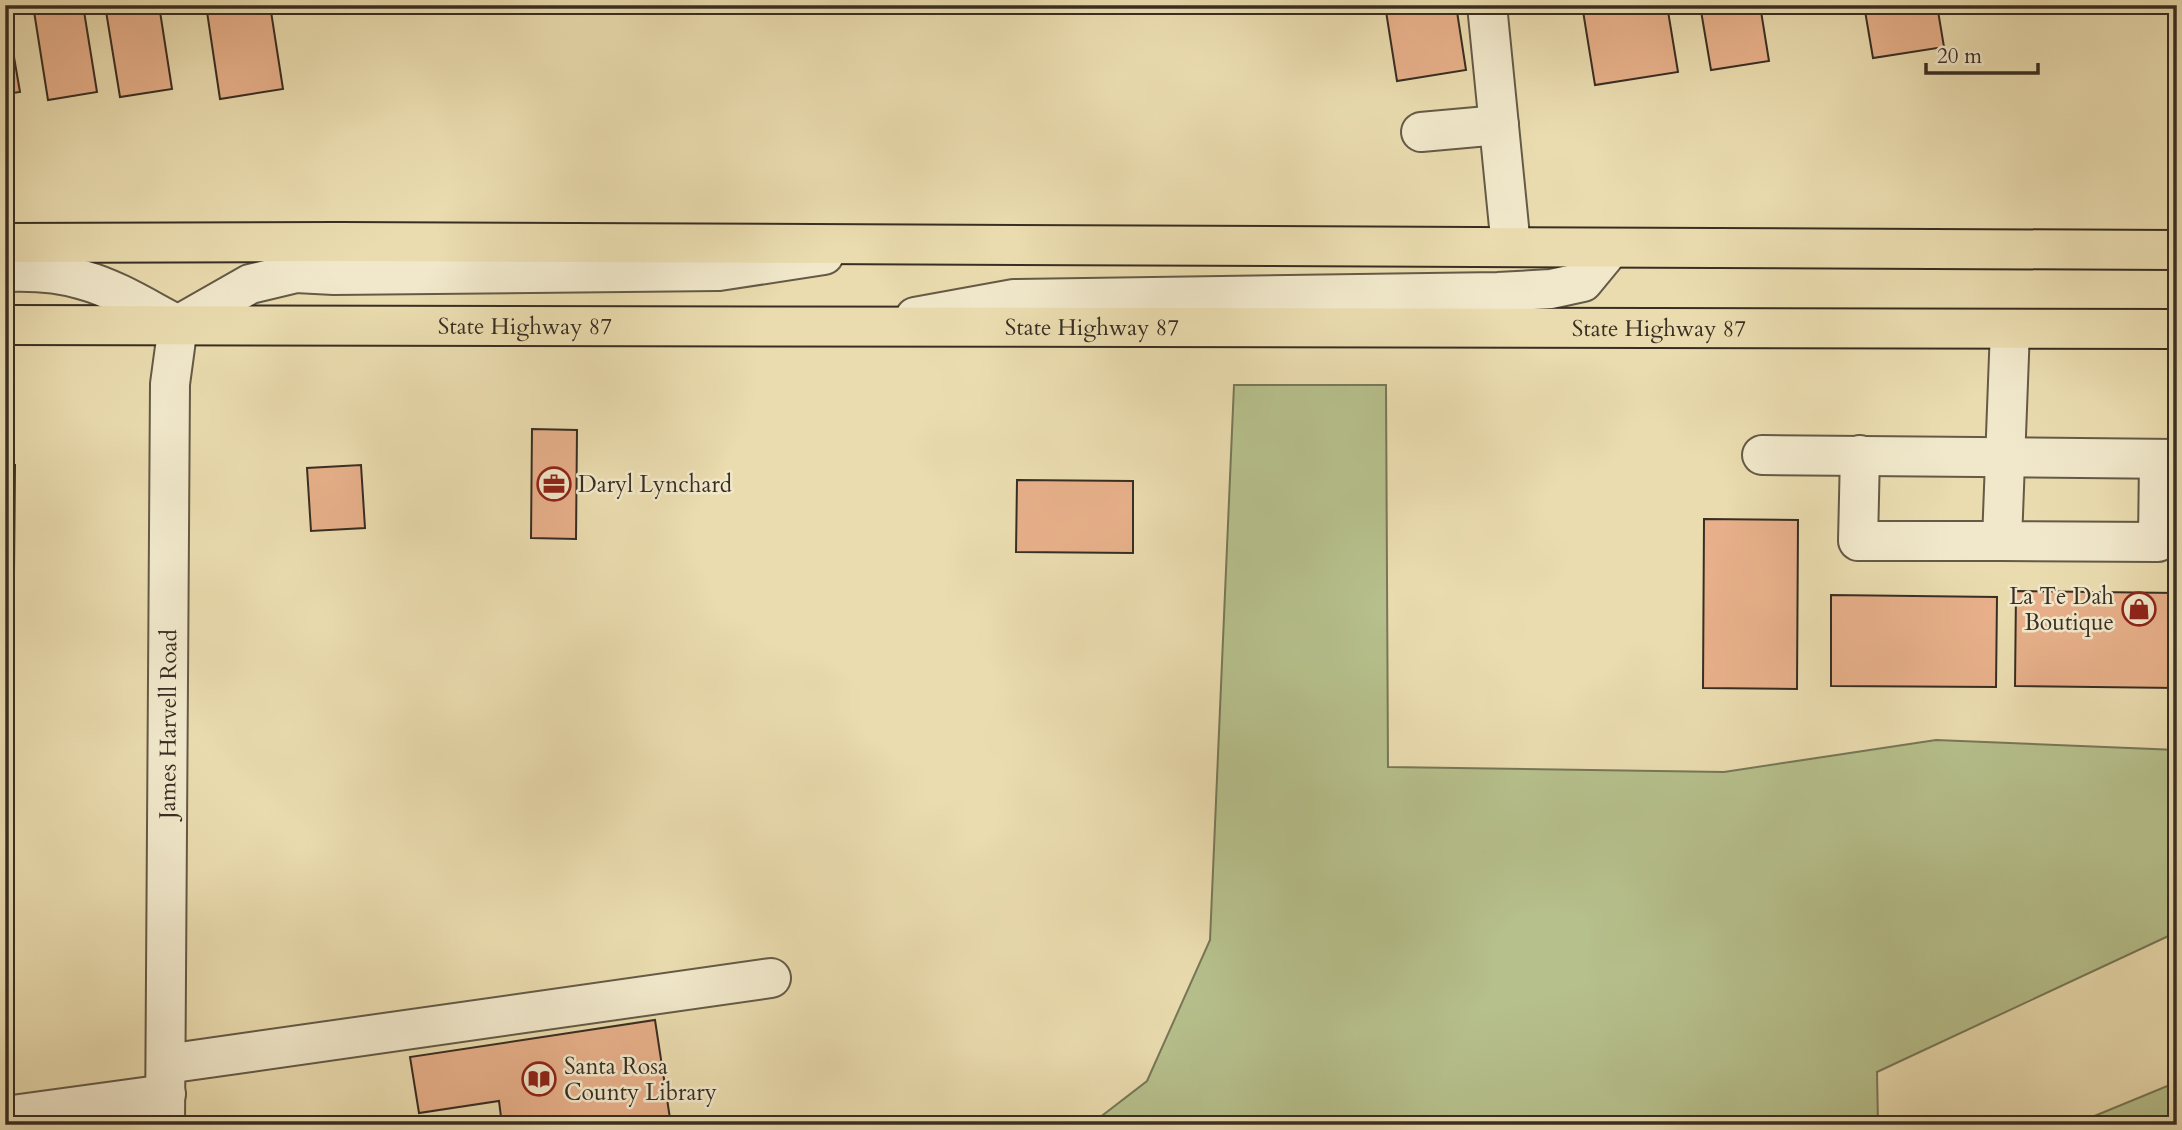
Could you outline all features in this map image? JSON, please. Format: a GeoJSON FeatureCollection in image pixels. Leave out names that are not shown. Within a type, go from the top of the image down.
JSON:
{"type":"FeatureCollection","features":[{"type":"Feature","properties":{"kind":"highway"},"geometry":{"type":"LineString","coordinates":[[5,243],[2177,250]]}},
{"type":"Feature","properties":{"kind":"highway","name":"State Highway 87"},"geometry":{"type":"LineString","coordinates":[[5,324],[2177,329]]}},
{"type":"Feature","properties":{"kind":"street"},"geometry":{"type":"LineString","coordinates":[[1487,5],[1511,247]]}},
{"type":"Feature","properties":{"kind":"street"},"geometry":{"type":"LineString","coordinates":[[1421,132],[1499,125]]}},
{"type":"Feature","properties":{"kind":"street"},"geometry":{"type":"LineString","coordinates":[[5,272],[29,271],[81,279],[105,288],[178,325],[250,284],[296,272],[334,275],[719,271],[891,245]]}},
{"type":"Feature","properties":{"kind":"street"},"geometry":{"type":"LineString","coordinates":[[864,326],[1014,299],[1551,289],[1583,282],[1611,248]]}},
{"type":"Feature","properties":{"kind":"street","name":"James Harvell Road"},"geometry":{"type":"LineString","coordinates":[[166,1094],[170,384],[178,325]]}},
{"type":"Feature","properties":{"kind":"street"},"geometry":{"type":"LineString","coordinates":[[2002,541],[2010,329]]}},
{"type":"Feature","properties":{"kind":"street"},"geometry":{"type":"LineString","coordinates":[[1762,455],[1860,455],[2006,456],[2168,459],[2158,542],[1858,541],[1860,455]]}},
{"type":"Feature","properties":{"kind":"street"},"geometry":{"type":"LineString","coordinates":[[5,1115],[166,1094],[771,978]]}},
{"type":"Feature","properties":{"kind":"green space"},"geometry":{"type":"Polygon","coordinates":[[[1234,385],[1386,385],[1388,767],[1724,772],[1936,740],[2177,750],[2177,932],[1877,1072],[1878,1125],[1090,1125],[1147,1081],[1210,940],[1234,385]]]}},
{"type":"Feature","properties":{"kind":"green space"},"geometry":{"type":"Polygon","coordinates":[[[2177,1082],[2177,1125],[2092,1125],[2092,1117],[2177,1082]]]}},
{"type":"Feature","properties":{"kind":"building"},"geometry":{"type":"Polygon","coordinates":[[[5,5],[20,92],[5,94],[5,5]]]}},
{"type":"Feature","properties":{"kind":"building"},"geometry":{"type":"Polygon","coordinates":[[[33,5],[83,5],[97,92],[48,100],[33,5]]]}},
{"type":"Feature","properties":{"kind":"building"},"geometry":{"type":"Polygon","coordinates":[[[105,5],[159,5],[172,89],[120,97],[105,5]]]}},
{"type":"Feature","properties":{"kind":"building"},"geometry":{"type":"Polygon","coordinates":[[[206,5],[270,5],[283,89],[220,99],[206,5]]]}},
{"type":"Feature","properties":{"kind":"building"},"geometry":{"type":"Polygon","coordinates":[[[1385,5],[1456,5],[1466,70],[1397,81],[1385,5]]]}},
{"type":"Feature","properties":{"kind":"building"},"geometry":{"type":"Polygon","coordinates":[[[1582,5],[1667,5],[1678,72],[1595,85],[1582,5]]]}},
{"type":"Feature","properties":{"kind":"building"},"geometry":{"type":"Polygon","coordinates":[[[1700,5],[1760,5],[1769,61],[1711,70],[1700,5]]]}},
{"type":"Feature","properties":{"kind":"building"},"geometry":{"type":"Polygon","coordinates":[[[1864,5],[1937,5],[1944,47],[1873,58],[1864,5]]]}},
{"type":"Feature","properties":{"kind":"building","name":"Daryl Lynchard"},"geometry":{"type":"Polygon","coordinates":[[[532,429],[577,430],[576,539],[531,538],[532,429]]]}},
{"type":"Feature","properties":{"kind":"building"},"geometry":{"type":"Polygon","coordinates":[[[5,465],[15,465],[14,574],[5,574],[5,465]]]}},
{"type":"Feature","properties":{"kind":"building"},"geometry":{"type":"Polygon","coordinates":[[[361,465],[365,528],[311,531],[307,468],[361,465]]]}},
{"type":"Feature","properties":{"kind":"building"},"geometry":{"type":"Polygon","coordinates":[[[1017,480],[1133,481],[1133,553],[1016,552],[1017,480]]]}},
{"type":"Feature","properties":{"kind":"building"},"geometry":{"type":"Polygon","coordinates":[[[1704,519],[1798,520],[1797,689],[1703,688],[1704,519]]]}},
{"type":"Feature","properties":{"kind":"building"},"geometry":{"type":"Polygon","coordinates":[[[2016,591],[2177,593],[2176,688],[2015,686],[2016,591]]]}},
{"type":"Feature","properties":{"kind":"building"},"geometry":{"type":"Polygon","coordinates":[[[1831,595],[1997,597],[1996,687],[1831,686],[1831,595]]]}},
{"type":"Feature","properties":{"kind":"building","name":"Santa Rosa County Library"},"geometry":{"type":"Polygon","coordinates":[[[655,1020],[671,1125],[502,1125],[499,1101],[419,1113],[410,1057],[655,1020]]]}},
{"type":"Feature","properties":{"kind":"place","name":"Daryl Lynchard"},"geometry":{"type":"Point","coordinates":[554,484]}},
{"type":"Feature","properties":{"kind":"place","name":"La Te Dah Boutique"},"geometry":{"type":"Point","coordinates":[2139,609]}},
{"type":"Feature","properties":{"kind":"place","name":"Santa Rosa County Library"},"geometry":{"type":"Point","coordinates":[539,1079]}}]}
